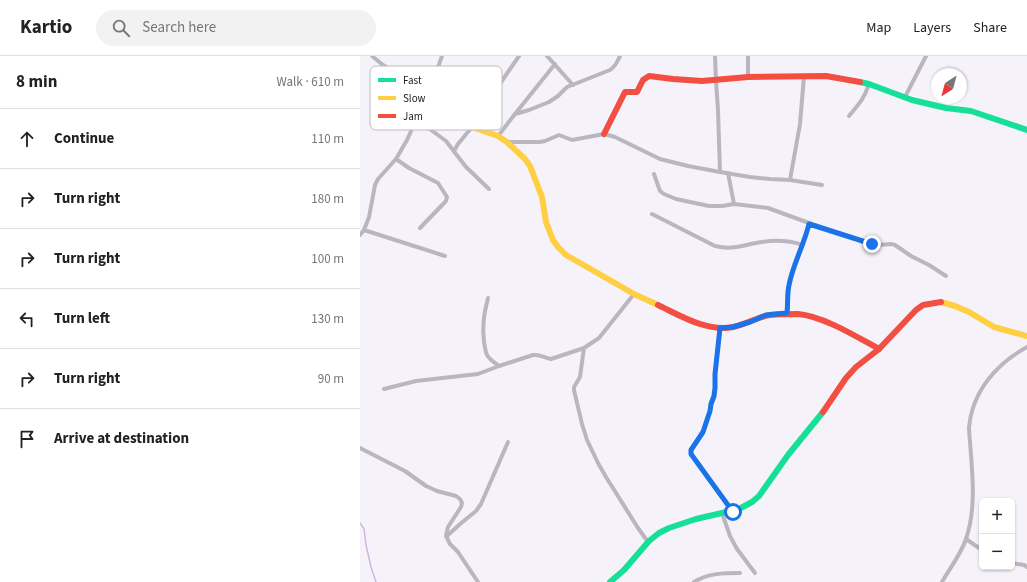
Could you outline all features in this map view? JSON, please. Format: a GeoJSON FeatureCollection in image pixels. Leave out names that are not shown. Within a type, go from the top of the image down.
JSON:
{"type":"FeatureCollection","features":[{"type":"Feature","properties":{"kind":"street"},"geometry":{"type":"LineString","coordinates":[[372,56],[383,66]]}},
{"type":"Feature","properties":{"kind":"street"},"geometry":{"type":"LineString","coordinates":[[438,66],[442,56]]}},
{"type":"Feature","properties":{"kind":"street"},"geometry":{"type":"LineString","coordinates":[[502,81],[519,56]]}},
{"type":"Feature","properties":{"kind":"street"},"geometry":{"type":"LineString","coordinates":[[547,56],[573,85]]}},
{"type":"Feature","properties":{"kind":"street"},"geometry":{"type":"LineString","coordinates":[[515,114],[549,102],[567,87],[610,70],[617,63],[620,56]]}},
{"type":"Feature","properties":{"kind":"street"},"geometry":{"type":"LineString","coordinates":[[715,56],[720,172]]}},
{"type":"Feature","properties":{"kind":"street"},"geometry":{"type":"LineString","coordinates":[[748,56],[748,77]]}},
{"type":"Feature","properties":{"kind":"street"},"geometry":{"type":"LineString","coordinates":[[905,97],[926,56]]}},
{"type":"Feature","properties":{"kind":"street"},"geometry":{"type":"LineString","coordinates":[[498,136],[555,64]]}},
{"type":"Feature","properties":{"kind":"street"},"geometry":{"type":"LineString","coordinates":[[604,134],[625,92],[637,92],[640,88],[642,80],[649,76],[673,80],[702,81],[748,77],[826,76],[869,84],[926,104],[971,112],[1027,130]]}},
{"type":"Feature","properties":{"kind":"street"},"geometry":{"type":"LineString","coordinates":[[790,180],[800,124],[804,76]]}},
{"type":"Feature","properties":{"kind":"street"},"geometry":{"type":"LineString","coordinates":[[849,116],[866,95],[869,84]]}},
{"type":"Feature","properties":{"kind":"street"},"geometry":{"type":"LineString","coordinates":[[360,235],[364,230],[369,217],[375,185],[378,179],[396,159],[412,130]]}},
{"type":"Feature","properties":{"kind":"street"},"geometry":{"type":"LineString","coordinates":[[432,130],[446,141],[466,167],[489,188]]}},
{"type":"Feature","properties":{"kind":"street"},"geometry":{"type":"LineString","coordinates":[[454,152],[458,144],[470,130]]}},
{"type":"Feature","properties":{"kind":"street"},"geometry":{"type":"LineString","coordinates":[[481,130],[498,136],[507,142],[519,152],[530,166],[542,197],[546,222],[558,248],[566,255],[634,294],[689,320],[707,326],[720,328],[733,327],[766,315],[787,313],[811,316],[829,323],[879,349]]}},
{"type":"Feature","properties":{"kind":"street"},"geometry":{"type":"LineString","coordinates":[[507,142],[540,142],[559,135],[572,140],[604,134],[614,137],[660,159],[720,172],[790,180],[822,186]]}},
{"type":"Feature","properties":{"kind":"street"},"geometry":{"type":"LineString","coordinates":[[396,159],[409,168],[438,183],[447,198],[446,201],[420,228]]}},
{"type":"Feature","properties":{"kind":"street"},"geometry":{"type":"LineString","coordinates":[[728,173],[734,204]]}},
{"type":"Feature","properties":{"kind":"street"},"geometry":{"type":"LineString","coordinates":[[654,174],[660,191],[676,199],[709,206],[734,204],[768,208],[809,224],[872,244],[895,245],[946,276]]}},
{"type":"Feature","properties":{"kind":"street"},"geometry":{"type":"LineString","coordinates":[[652,214],[715,246],[724,248],[775,241],[793,242],[803,245]]}},
{"type":"Feature","properties":{"kind":"street"},"geometry":{"type":"LineString","coordinates":[[787,313],[788,286],[809,224]]}},
{"type":"Feature","properties":{"kind":"street"},"geometry":{"type":"LineString","coordinates":[[364,230],[445,256]]}},
{"type":"Feature","properties":{"kind":"street"},"geometry":{"type":"LineString","coordinates":[[384,388],[416,381],[478,374],[538,354],[551,359],[584,348],[599,338],[634,294]]}},
{"type":"Feature","properties":{"kind":"street"},"geometry":{"type":"LineString","coordinates":[[488,298],[484,312],[483,324],[486,354],[499,366]]}},
{"type":"Feature","properties":{"kind":"street"},"geometry":{"type":"LineString","coordinates":[[610,582],[627,568],[648,542],[665,530],[698,519],[733,512],[744,508],[753,502],[759,496],[788,455],[819,418],[846,378],[856,367],[879,349],[916,310],[923,305],[940,302],[955,306],[969,312],[994,327],[1027,336]]}},
{"type":"Feature","properties":{"kind":"street"},"geometry":{"type":"LineString","coordinates":[[720,328],[714,396],[703,432],[691,450],[691,454],[733,512]]}},
{"type":"Feature","properties":{"kind":"street"},"geometry":{"type":"LineString","coordinates":[[942,582],[966,538],[972,513],[973,494],[969,428],[972,410],[984,385],[998,368],[1008,359],[1027,347]]}},
{"type":"Feature","properties":{"kind":"street"},"geometry":{"type":"LineString","coordinates":[[584,348],[580,377],[574,387],[574,390],[587,440],[606,477],[648,542]]}},
{"type":"Feature","properties":{"kind":"street"},"geometry":{"type":"LineString","coordinates":[[446,536],[472,515],[481,504],[508,442]]}},
{"type":"Feature","properties":{"kind":"street"},"geometry":{"type":"LineString","coordinates":[[360,448],[405,471],[426,486],[436,491],[456,496],[460,499],[462,503],[461,507],[448,527],[446,536],[450,544],[458,552],[478,582]]}},
{"type":"Feature","properties":{"kind":"street"},"geometry":{"type":"LineString","coordinates":[[722,513],[730,536],[737,550],[755,573]]}},
{"type":"Feature","properties":{"kind":"street"},"geometry":{"type":"LineString","coordinates":[[966,538],[979,548]]}},
{"type":"Feature","properties":{"kind":"street"},"geometry":{"type":"LineString","coordinates":[[1015,562],[1024,564],[1027,567]]}},
{"type":"Feature","properties":{"kind":"street"},"geometry":{"type":"LineString","coordinates":[[694,582],[708,575],[740,573]]}},
{"type":"Feature","properties":{"kind":"waterway"},"geometry":{"type":"LineString","coordinates":[[360,523],[364,529],[366,545],[376,582]]}},
{"type":"Feature","properties":{"kind":"traffic: fast"},"geometry":{"type":"LineString","coordinates":[[860,82],[912,100],[946,108],[971,111],[1027,130]]}},
{"type":"Feature","properties":{"kind":"traffic: fast"},"geometry":{"type":"LineString","coordinates":[[610,582],[624,570],[649,541],[659,533],[696,519],[739,509],[752,502],[759,496],[788,455],[823,412]]}},
{"type":"Feature","properties":{"kind":"traffic: slow"},"geometry":{"type":"LineString","coordinates":[[481,130],[498,136],[507,142],[525,159],[530,166],[542,197],[546,222],[553,240],[566,255],[634,294],[658,305]]}},
{"type":"Feature","properties":{"kind":"traffic: slow"},"geometry":{"type":"LineString","coordinates":[[941,302],[969,312],[994,327],[1027,336]]}},
{"type":"Feature","properties":{"kind":"traffic: jam"},"geometry":{"type":"LineString","coordinates":[[604,134],[625,92],[637,92],[643,80],[649,76],[702,81],[748,77],[826,76],[860,82]]}},
{"type":"Feature","properties":{"kind":"traffic: jam"},"geometry":{"type":"LineString","coordinates":[[823,412],[846,378],[856,367],[879,349],[916,310],[923,305],[941,302]]}},
{"type":"Feature","properties":{"kind":"traffic: jam"},"geometry":{"type":"LineString","coordinates":[[658,305],[694,322],[723,328],[737,326],[768,315],[798,314],[829,323],[879,349]]}},
{"type":"Feature","properties":{"kind":"route"},"geometry":{"type":"LineString","coordinates":[[733,512],[691,454],[691,450],[703,432],[714,396],[720,328],[733,327],[766,315],[787,313],[788,286],[809,224],[872,244]]}}]}
